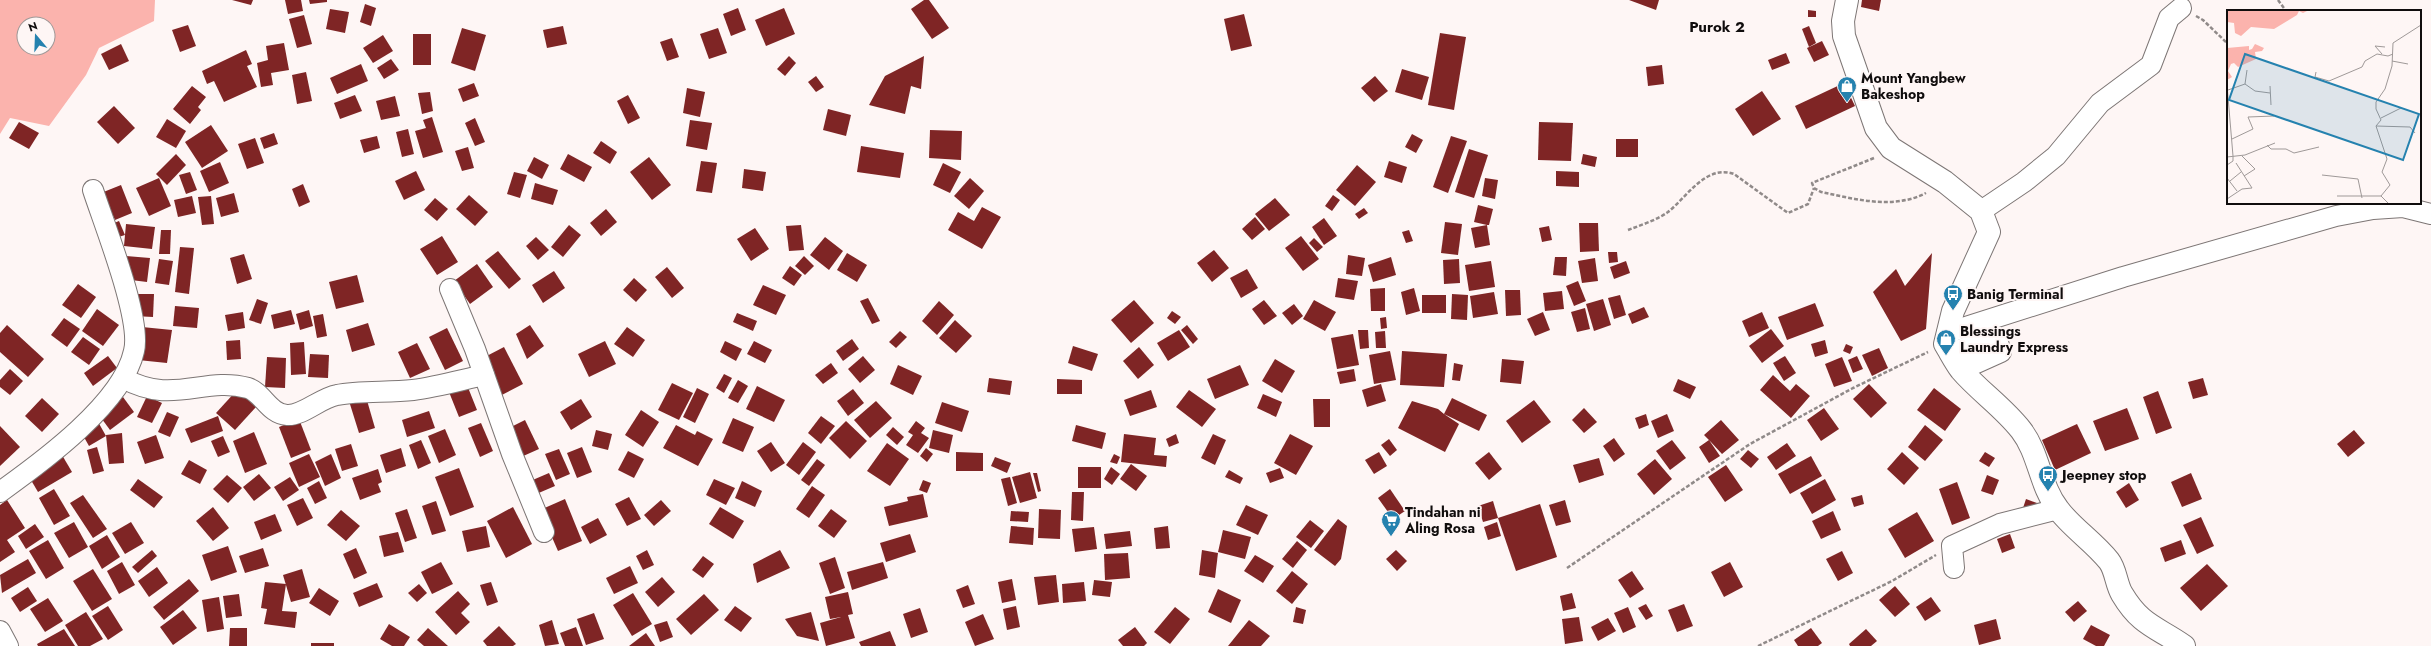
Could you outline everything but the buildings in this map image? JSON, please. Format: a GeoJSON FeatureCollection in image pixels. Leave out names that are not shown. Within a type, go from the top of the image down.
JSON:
{"type":"FeatureCollection","features":[{"type":"Feature","properties":{"kind":"main road"},"geometry":{"type":"LineString","coordinates":[[1847,0],[1844,36],[1876,128],[1891,148],[1945,182],[1981,211],[1989,232],[1953,311],[1951,350],[2021,430],[2030,443],[2048,492],[2058,509],[2097,546],[2110,563],[2121,593],[2133,612],[2152,628],[2184,646]]}},
{"type":"Feature","properties":{"kind":"street"},"geometry":{"type":"LineString","coordinates":[[1981,211],[2024,182],[2056,156],[2100,103],[2151,66],[2169,18],[2181,8]]}},
{"type":"Feature","properties":{"kind":"street"},"geometry":{"type":"LineString","coordinates":[[0,492],[42,462],[69,439],[123,378],[134,350],[134,331],[130,306],[114,251],[93,190]]}},
{"type":"Feature","properties":{"kind":"street"},"geometry":{"type":"LineString","coordinates":[[1951,350],[2123,277],[2336,216],[2373,209],[2403,207],[2431,214]]}},
{"type":"Feature","properties":{"kind":"street"},"geometry":{"type":"LineString","coordinates":[[450,289],[484,375],[512,454],[544,532]]}},
{"type":"Feature","properties":{"kind":"street"},"geometry":{"type":"LineString","coordinates":[[123,378],[140,388],[165,392],[211,387],[248,388],[278,413],[287,415],[298,413],[325,398],[339,394],[413,390],[484,375]]}},
{"type":"Feature","properties":{"kind":"street"},"geometry":{"type":"LineString","coordinates":[[1954,568],[1952,546],[2000,524],[2058,509]]}},
{"type":"Feature","properties":{"kind":"street"},"geometry":{"type":"LineString","coordinates":[[0,630],[8,646]]}},
{"type":"Feature","properties":{"kind":"path"},"geometry":{"type":"LineString","coordinates":[[2278,0],[2285,10]]}},
{"type":"Feature","properties":{"kind":"path"},"geometry":{"type":"LineString","coordinates":[[2181,8],[2204,20],[2227,43]]}},
{"type":"Feature","properties":{"kind":"path"},"geometry":{"type":"LineString","coordinates":[[1628,230],[1667,212],[1688,192],[1705,180],[1725,171],[1734,174],[1788,213],[1808,204],[1814,188],[1812,183],[1884,154],[1891,148]]}},
{"type":"Feature","properties":{"kind":"path"},"geometry":{"type":"LineString","coordinates":[[1814,188],[1821,192],[1876,203],[1915,198],[1945,182]]}},
{"type":"Feature","properties":{"kind":"path"},"geometry":{"type":"LineString","coordinates":[[1567,568],[1750,444],[1853,388],[1951,350]]}},
{"type":"Feature","properties":{"kind":"path"},"geometry":{"type":"LineString","coordinates":[[1758,646],[1892,581],[1952,546]]}},
{"type":"Feature","properties":{"kind":"shaded area"},"geometry":{"type":"Polygon","coordinates":[[[0,0],[155,0],[154,21],[99,48],[86,75],[49,126],[10,118],[0,134],[0,0]]]}},
{"type":"Feature","properties":{"kind":"place","name":"Mount Yangbew Bakeshop"},"geometry":{"type":"Point","coordinates":[1847,103]}},
{"type":"Feature","properties":{"kind":"place","name":"Banig Terminal"},"geometry":{"type":"Point","coordinates":[1953,311]}},
{"type":"Feature","properties":{"kind":"place","name":"Blessings Laundry Express"},"geometry":{"type":"Point","coordinates":[1946,356]}},
{"type":"Feature","properties":{"kind":"place","name":"Jeepney stop"},"geometry":{"type":"Point","coordinates":[2048,492]}},
{"type":"Feature","properties":{"kind":"place","name":"Tindahan ni Aling Rosa"},"geometry":{"type":"Point","coordinates":[1391,537]}},
{"type":"Feature","properties":{"kind":"district","name":"Purok 2"},"geometry":{"type":"Point","coordinates":[1717,27]}}]}
